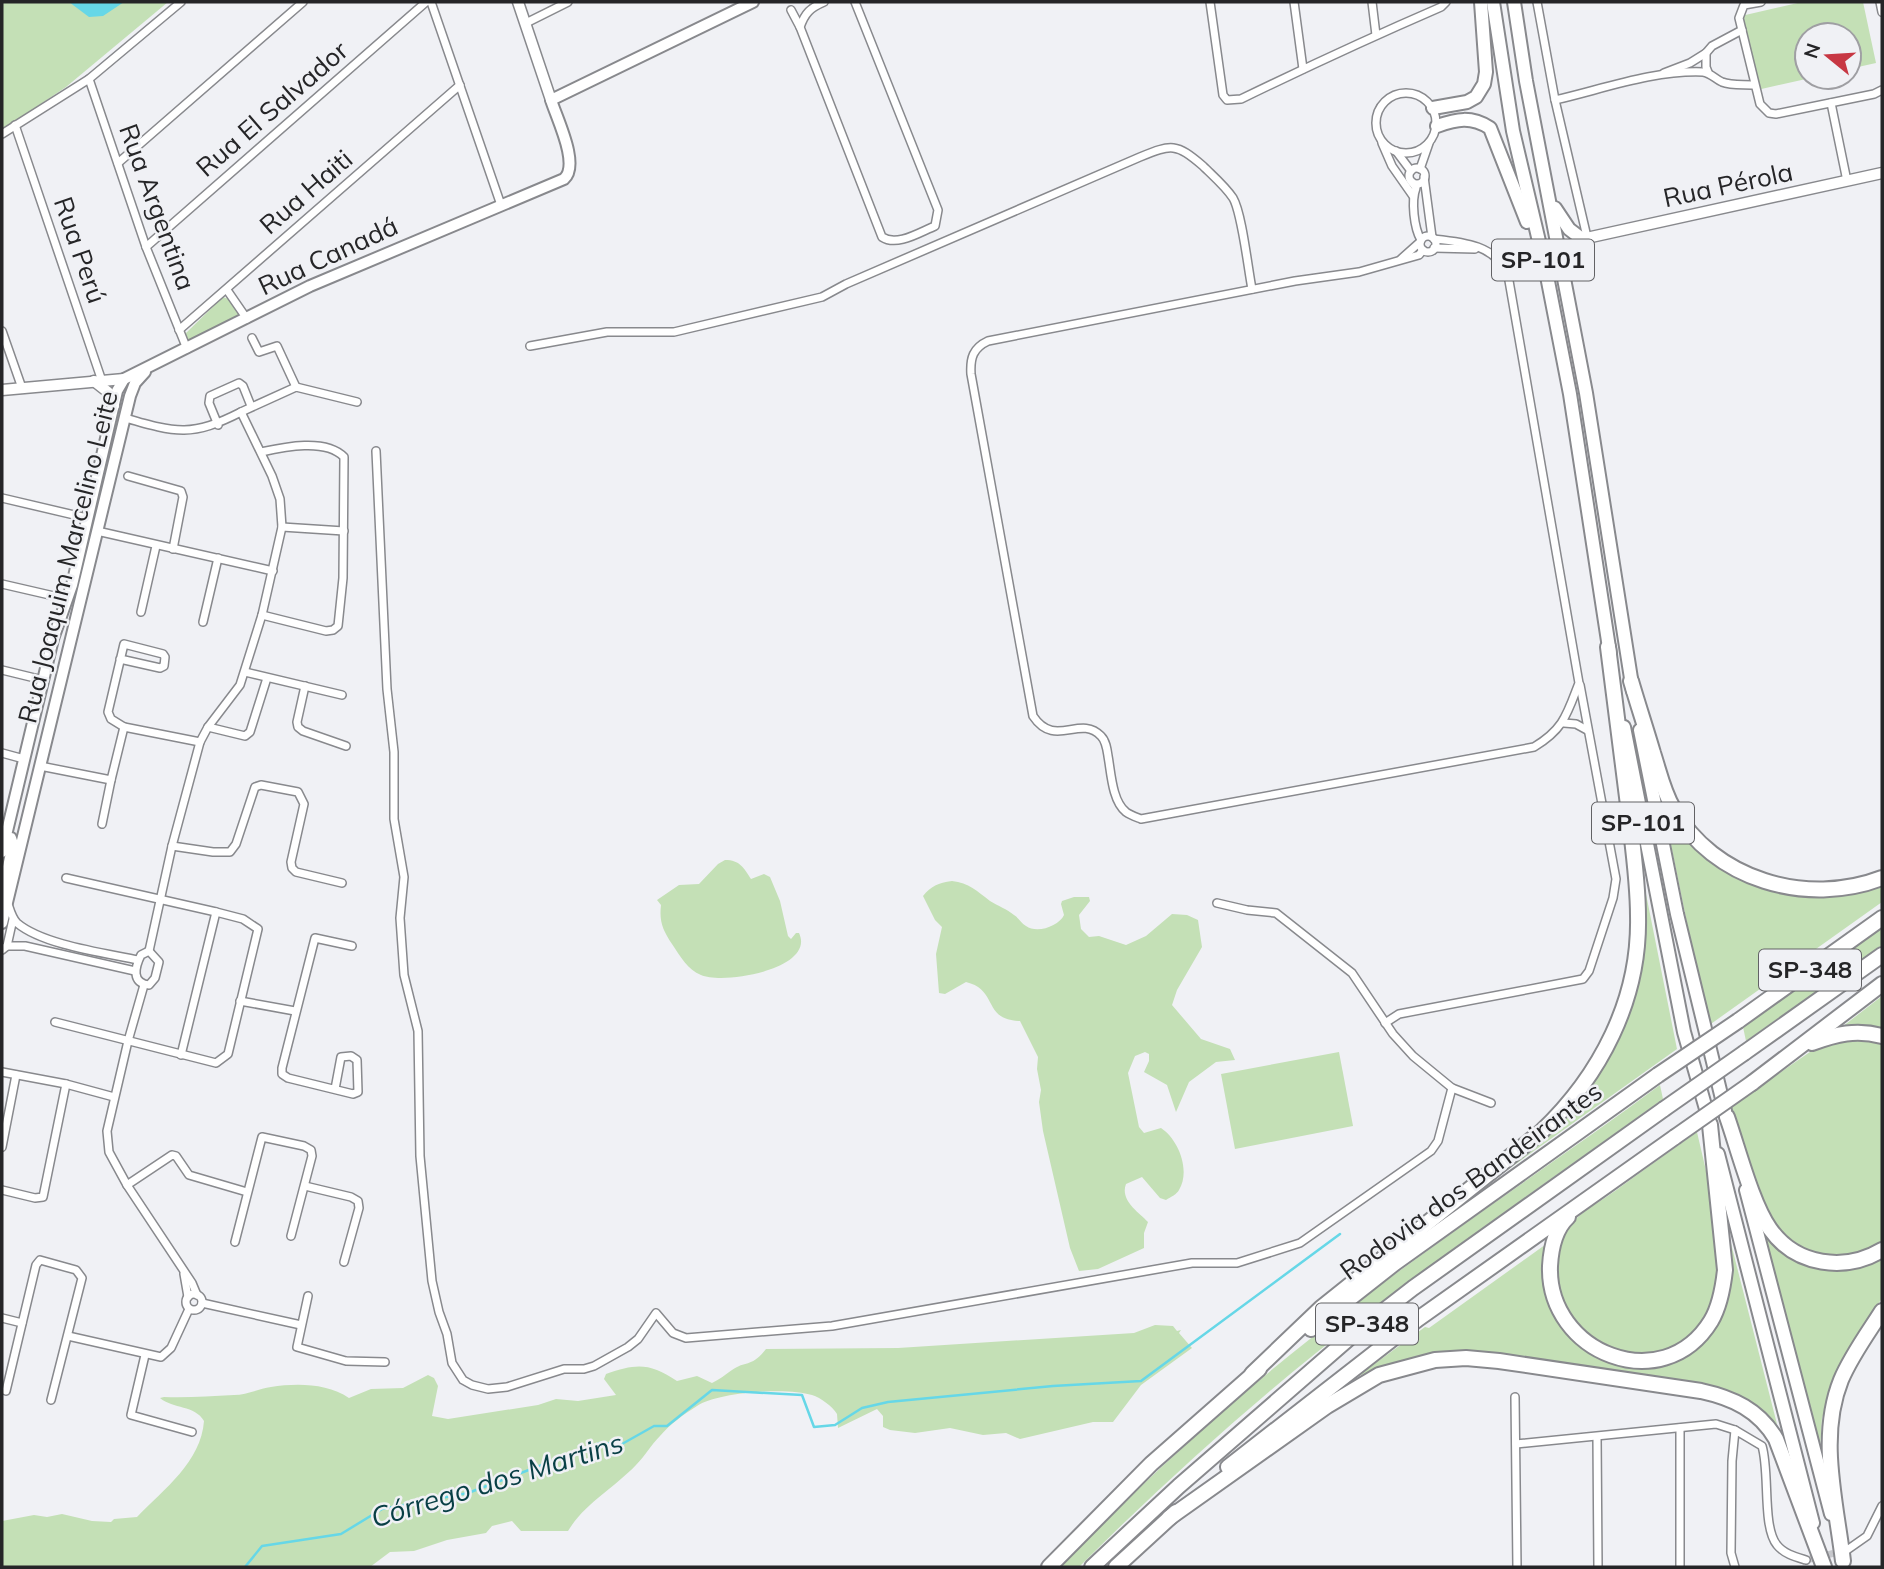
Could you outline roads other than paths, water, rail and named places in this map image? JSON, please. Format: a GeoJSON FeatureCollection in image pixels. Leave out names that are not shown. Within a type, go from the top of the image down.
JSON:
{"type":"FeatureCollection","features":[{"type":"Feature","properties":{"kind":"highway"},"geometry":{"type":"LineString","coordinates":[[1433,108],[1467,102],[1476,97],[1484,85],[1486,72],[1481,2]]}},
{"type":"Feature","properties":{"kind":"highway","name":"SP-101"},"geometry":{"type":"LineString","coordinates":[[1493,2],[1513,131],[1546,271],[1570,394],[1608,647],[1684,1032],[1824,1567]]}},
{"type":"Feature","properties":{"kind":"highway","name":"SP-101"},"geometry":{"type":"LineString","coordinates":[[1514,2],[1532,117],[1551,202],[1586,393],[1631,681],[1676,914],[1727,1117],[1845,1559]]}},
{"type":"Feature","properties":{"kind":"highway"},"geometry":{"type":"LineString","coordinates":[[1437,126],[1465,118],[1490,128],[1546,271]]}},
{"type":"Feature","properties":{"kind":"highway"},"geometry":{"type":"LineString","coordinates":[[1551,202],[1569,229],[1585,238],[1568,251],[1565,279]]}},
{"type":"Feature","properties":{"kind":"highway"},"geometry":{"type":"LineString","coordinates":[[1252,1374],[1321,1308],[1541,1132],[1585,1084],[1604,1052],[1628,994],[1637,944],[1638,916],[1636,868],[1608,647]]}},
{"type":"Feature","properties":{"kind":"highway"},"geometry":{"type":"LineString","coordinates":[[1631,681],[1673,808],[1694,836],[1718,859],[1765,882],[1802,890],[1847,888],[1882,878]]}},
{"type":"Feature","properties":{"kind":"highway","name":"Rodovia dos Bandeirantes"},"geometry":{"type":"LineString","coordinates":[[1049,1567],[1151,1464],[1252,1374],[1395,1263],[1882,918]]}},
{"type":"Feature","properties":{"kind":"highway","name":"Rodovia dos Bandeirantes"},"geometry":{"type":"LineString","coordinates":[[1092,1567],[1179,1486],[1355,1333],[1882,955]]}},
{"type":"Feature","properties":{"kind":"highway"},"geometry":{"type":"LineString","coordinates":[[1116,1567],[1246,1451],[1418,1319],[1752,1083],[1882,984]]}},
{"type":"Feature","properties":{"kind":"highway"},"geometry":{"type":"LineString","coordinates":[[1794,1050],[1836,1034],[1868,1032],[1882,1036]]}},
{"type":"Feature","properties":{"kind":"highway"},"geometry":{"type":"LineString","coordinates":[[1727,1117],[1759,1208],[1770,1229],[1782,1243],[1817,1261],[1835,1264],[1854,1262],[1882,1250]]}},
{"type":"Feature","properties":{"kind":"highway"},"geometry":{"type":"LineString","coordinates":[[1596,1193],[1565,1220],[1553,1244],[1550,1275],[1553,1295],[1562,1315],[1573,1331],[1590,1346],[1625,1361],[1661,1358],[1678,1351],[1703,1332],[1712,1320],[1724,1284],[1710,1125]]}},
{"type":"Feature","properties":{"kind":"highway"},"geometry":{"type":"LineString","coordinates":[[1845,1559],[1830,1459],[1829,1430],[1832,1408],[1852,1359],[1882,1311]]}},
{"type":"Feature","properties":{"kind":"highway"},"geometry":{"type":"LineString","coordinates":[[1169,1518],[1327,1406],[1379,1375],[1435,1360],[1466,1358],[1701,1391],[1723,1395],[1740,1403],[1756,1414],[1776,1439],[1824,1567]]}},
{"type":"Feature","properties":{"kind":"main road"},"geometry":{"type":"LineString","coordinates":[[551,100],[753,2]]}},
{"type":"Feature","properties":{"kind":"main road","name":"Rua Canadá"},"geometry":{"type":"LineString","coordinates":[[124,379],[310,286],[564,179],[569,175],[571,161],[551,100]]}},
{"type":"Feature","properties":{"kind":"main road","name":"Rua Joaquim Marcelino Leite"},"geometry":{"type":"LineString","coordinates":[[2,923],[125,418],[135,383],[148,369]]}},
{"type":"Feature","properties":{"kind":"main road","name":"Rua Joaquim Marcelino Leite"},"geometry":{"type":"LineString","coordinates":[[2,852],[53,639],[67,599],[88,518],[117,391],[124,379]]}},
{"type":"Feature","properties":{"kind":"main road"},"geometry":{"type":"LineString","coordinates":[[38,701],[43,706],[54,706]]}},
{"type":"Feature","properties":{"kind":"main road"},"geometry":{"type":"LineString","coordinates":[[29,736],[38,734],[46,739]]}},
{"type":"Feature","properties":{"kind":"main road"},"geometry":{"type":"LineString","coordinates":[[4,837],[11,838],[13,844],[4,885],[7,902]]}},
{"type":"Feature","properties":{"kind":"street"},"geometry":{"type":"LineString","coordinates":[[2,134],[89,79],[181,2]]}},
{"type":"Feature","properties":{"kind":"street"},"geometry":{"type":"LineString","coordinates":[[118,163],[303,2]]}},
{"type":"Feature","properties":{"kind":"street"},"geometry":{"type":"LineString","coordinates":[[428,2],[460,85],[500,205]]}},
{"type":"Feature","properties":{"kind":"street","name":"Rua El Salvador"},"geometry":{"type":"LineString","coordinates":[[146,247],[428,2]]}},
{"type":"Feature","properties":{"kind":"street"},"geometry":{"type":"LineString","coordinates":[[518,2],[551,100]]}},
{"type":"Feature","properties":{"kind":"street"},"geometry":{"type":"LineString","coordinates":[[526,23],[568,2]]}},
{"type":"Feature","properties":{"kind":"street"},"geometry":{"type":"LineString","coordinates":[[800,27],[808,4],[824,2]]}},
{"type":"Feature","properties":{"kind":"street"},"geometry":{"type":"LineString","coordinates":[[788,5],[800,27],[882,237],[888,242],[896,242],[935,226],[938,210],[855,2]]}},
{"type":"Feature","properties":{"kind":"street"},"geometry":{"type":"LineString","coordinates":[[1210,2],[1223,95],[1231,101],[1241,99],[1336,56],[1444,4]]}},
{"type":"Feature","properties":{"kind":"street"},"geometry":{"type":"LineString","coordinates":[[1294,2],[1303,69]]}},
{"type":"Feature","properties":{"kind":"street"},"geometry":{"type":"LineString","coordinates":[[1372,2],[1376,35]]}},
{"type":"Feature","properties":{"kind":"street"},"geometry":{"type":"LineString","coordinates":[[1537,2],[1585,238]]}},
{"type":"Feature","properties":{"kind":"street"},"geometry":{"type":"LineString","coordinates":[[1760,2],[1744,5],[1739,18],[1754,85],[1760,104],[1769,113],[1832,103],[1882,90]]}},
{"type":"Feature","properties":{"kind":"street"},"geometry":{"type":"LineString","coordinates":[[1880,2],[1882,12]]}},
{"type":"Feature","properties":{"kind":"street"},"geometry":{"type":"LineString","coordinates":[[1654,77],[1706,53],[1712,46],[1742,30]]}},
{"type":"Feature","properties":{"kind":"street"},"geometry":{"type":"LineString","coordinates":[[1706,53],[1708,72]]}},
{"type":"Feature","properties":{"kind":"street"},"geometry":{"type":"LineString","coordinates":[[1555,100],[1654,77],[1708,72],[1724,83],[1754,85]]}},
{"type":"Feature","properties":{"kind":"street","name":"Rua Argentina"},"geometry":{"type":"LineString","coordinates":[[89,79],[146,247],[187,349]]}},
{"type":"Feature","properties":{"kind":"street","name":"Rua Haiti"},"geometry":{"type":"LineString","coordinates":[[179,330],[460,85]]}},
{"type":"Feature","properties":{"kind":"street"},"geometry":{"type":"LineString","coordinates":[[1413,196],[1392,166],[1376,120],[1378,111],[1391,96],[1410,92],[1419,95],[1433,108],[1437,126],[1420,169],[1424,177],[1434,248]]}},
{"type":"Feature","properties":{"kind":"street"},"geometry":{"type":"LineString","coordinates":[[1832,103],[1847,181]]}},
{"type":"Feature","properties":{"kind":"street","name":"Rua Perú"},"geometry":{"type":"LineString","coordinates":[[15,125],[100,383]]}},
{"type":"Feature","properties":{"kind":"street"},"geometry":{"type":"LineString","coordinates":[[1381,139],[1396,151],[1410,171],[1409,176],[1416,188],[1413,196],[1417,233],[1428,252],[1434,248],[1479,248]]}},
{"type":"Feature","properties":{"kind":"street"},"geometry":{"type":"LineString","coordinates":[[1396,151],[1414,152],[1430,141]]}},
{"type":"Feature","properties":{"kind":"street"},"geometry":{"type":"LineString","coordinates":[[530,346],[607,331],[674,332],[822,297],[846,284],[1140,157],[1175,146],[1185,151],[1217,179],[1234,200],[1252,289]]}},
{"type":"Feature","properties":{"kind":"street"},"geometry":{"type":"LineString","coordinates":[[1410,171],[1420,169]]}},
{"type":"Feature","properties":{"kind":"street","name":"Rua Pérola"},"geometry":{"type":"LineString","coordinates":[[1585,238],[1882,173]]}},
{"type":"Feature","properties":{"kind":"street"},"geometry":{"type":"LineString","coordinates":[[1412,183],[1420,183],[1424,177]]}},
{"type":"Feature","properties":{"kind":"street"},"geometry":{"type":"LineString","coordinates":[[1385,1023],[1399,1014],[1583,979],[1589,971],[1613,898],[1616,879],[1587,730],[1579,683],[1508,275],[1503,261],[1493,253],[1460,242],[1425,237],[1419,255],[1359,272],[1252,289],[988,341],[976,348],[970,365],[973,387],[1032,709],[1038,722],[1055,732],[1080,728],[1102,737],[1116,796],[1126,812],[1141,819],[1534,747],[1564,723],[1579,683]]}},
{"type":"Feature","properties":{"kind":"street"},"geometry":{"type":"LineString","coordinates":[[227,290],[247,319]]}},
{"type":"Feature","properties":{"kind":"street"},"geometry":{"type":"LineString","coordinates":[[2,331],[22,388]]}},
{"type":"Feature","properties":{"kind":"street"},"geometry":{"type":"LineString","coordinates":[[252,338],[259,352],[277,346],[296,387]]}},
{"type":"Feature","properties":{"kind":"street","name":"Rua Canadá"},"geometry":{"type":"LineString","coordinates":[[2,390],[124,379]]}},
{"type":"Feature","properties":{"kind":"street"},"geometry":{"type":"LineString","coordinates":[[100,383],[114,406]]}},
{"type":"Feature","properties":{"kind":"street"},"geometry":{"type":"LineString","coordinates":[[218,425],[209,403],[210,396],[239,383],[243,386],[251,406]]}},
{"type":"Feature","properties":{"kind":"street"},"geometry":{"type":"LineString","coordinates":[[125,418],[188,432],[218,425],[251,406],[296,387],[357,402]]}},
{"type":"Feature","properties":{"kind":"street"},"geometry":{"type":"LineString","coordinates":[[149,951],[172,846],[200,742],[208,727],[233,697],[245,672],[262,615],[282,527],[280,499],[241,412]]}},
{"type":"Feature","properties":{"kind":"street"},"geometry":{"type":"LineString","coordinates":[[261,452],[289,446],[331,447],[344,457],[344,578],[338,626],[326,631],[262,615]]}},
{"type":"Feature","properties":{"kind":"street"},"geometry":{"type":"LineString","coordinates":[[376,451],[387,690],[394,752],[394,819],[404,877],[400,918],[404,975],[418,1031],[423,1188],[432,1281],[452,1363],[463,1380],[480,1387],[498,1388],[564,1369],[594,1366],[638,1339],[656,1313],[673,1333],[686,1338],[832,1326],[1192,1263],[1222,1264],[1255,1259],[1300,1243],[1431,1152],[1438,1141],[1452,1088]]}},
{"type":"Feature","properties":{"kind":"street"},"geometry":{"type":"LineString","coordinates":[[128,476],[181,491],[183,497],[173,549]]}},
{"type":"Feature","properties":{"kind":"street"},"geometry":{"type":"LineString","coordinates":[[2,498],[88,518]]}},
{"type":"Feature","properties":{"kind":"street"},"geometry":{"type":"LineString","coordinates":[[282,527],[344,531]]}},
{"type":"Feature","properties":{"kind":"street"},"geometry":{"type":"LineString","coordinates":[[97,531],[273,571]]}},
{"type":"Feature","properties":{"kind":"street"},"geometry":{"type":"LineString","coordinates":[[141,612],[156,546]]}},
{"type":"Feature","properties":{"kind":"street"},"geometry":{"type":"LineString","coordinates":[[203,622],[218,558]]}},
{"type":"Feature","properties":{"kind":"street"},"geometry":{"type":"LineString","coordinates":[[2,584],[67,599]]}},
{"type":"Feature","properties":{"kind":"street"},"geometry":{"type":"LineString","coordinates":[[120,659],[160,668],[164,666],[165,657],[163,654],[124,644],[120,659],[107,712],[111,719],[124,727],[200,742]]}},
{"type":"Feature","properties":{"kind":"street"},"geometry":{"type":"LineString","coordinates":[[2,670],[43,680]]}},
{"type":"Feature","properties":{"kind":"street"},"geometry":{"type":"LineString","coordinates":[[245,672],[342,695]]}},
{"type":"Feature","properties":{"kind":"street"},"geometry":{"type":"LineString","coordinates":[[208,727],[246,736],[250,732],[267,678]]}},
{"type":"Feature","properties":{"kind":"street"},"geometry":{"type":"LineString","coordinates":[[304,686],[298,727],[303,732],[346,746]]}},
{"type":"Feature","properties":{"kind":"street"},"geometry":{"type":"LineString","coordinates":[[1564,723],[1576,724],[1587,730]]}},
{"type":"Feature","properties":{"kind":"street"},"geometry":{"type":"LineString","coordinates":[[102,824],[124,727]]}},
{"type":"Feature","properties":{"kind":"street"},"geometry":{"type":"LineString","coordinates":[[2,753],[24,759]]}},
{"type":"Feature","properties":{"kind":"street"},"geometry":{"type":"LineString","coordinates":[[40,766],[111,780]]}},
{"type":"Feature","properties":{"kind":"street"},"geometry":{"type":"LineString","coordinates":[[172,846],[230,852],[236,844],[255,787],[261,785],[298,792],[304,804],[292,868],[296,872],[342,883]]}},
{"type":"Feature","properties":{"kind":"street"},"geometry":{"type":"LineString","coordinates":[[55,1022],[216,1063],[228,1055],[258,929],[243,919],[66,878]]}},
{"type":"Feature","properties":{"kind":"street"},"geometry":{"type":"LineString","coordinates":[[7,902],[13,919],[19,925],[50,940],[138,960]]}},
{"type":"Feature","properties":{"kind":"street"},"geometry":{"type":"LineString","coordinates":[[1217,903],[1276,913],[1352,973],[1393,1034],[1413,1056],[1452,1088],[1491,1103]]}},
{"type":"Feature","properties":{"kind":"street"},"geometry":{"type":"LineString","coordinates":[[181,1055],[216,912]]}},
{"type":"Feature","properties":{"kind":"street"},"geometry":{"type":"LineString","coordinates":[[13,919],[4,948],[25,946],[135,971]]}},
{"type":"Feature","properties":{"kind":"street"},"geometry":{"type":"LineString","coordinates":[[335,1089],[341,1057],[354,1057],[357,1060],[358,1092],[353,1094],[288,1078],[282,1074],[295,1011],[315,938],[352,946]]}},
{"type":"Feature","properties":{"kind":"street"},"geometry":{"type":"LineString","coordinates":[[149,951],[159,962],[155,978],[149,985],[144,985],[138,981],[135,971],[141,955],[149,951]]}},
{"type":"Feature","properties":{"kind":"street"},"geometry":{"type":"LineString","coordinates":[[68,1336],[160,1357],[168,1352],[181,1324],[192,1309],[199,1308],[202,1303],[109,1152],[107,1131],[114,1097],[144,985]]}},
{"type":"Feature","properties":{"kind":"street"},"geometry":{"type":"LineString","coordinates":[[240,1000],[295,1011]]}},
{"type":"Feature","properties":{"kind":"street"},"geometry":{"type":"LineString","coordinates":[[2,1072],[66,1084],[114,1097]]}},
{"type":"Feature","properties":{"kind":"street"},"geometry":{"type":"LineString","coordinates":[[2,1147],[16,1075]]}},
{"type":"Feature","properties":{"kind":"street"},"geometry":{"type":"LineString","coordinates":[[2,1190],[35,1198],[44,1197],[66,1084]]}},
{"type":"Feature","properties":{"kind":"street"},"geometry":{"type":"LineString","coordinates":[[235,1242],[262,1137],[311,1150],[312,1156],[291,1236]]}},
{"type":"Feature","properties":{"kind":"street"},"geometry":{"type":"LineString","coordinates":[[127,1185],[172,1155],[176,1156],[189,1175],[247,1192]]}},
{"type":"Feature","properties":{"kind":"street"},"geometry":{"type":"LineString","coordinates":[[305,1186],[358,1201],[359,1208],[344,1262]]}},
{"type":"Feature","properties":{"kind":"street"},"geometry":{"type":"LineString","coordinates":[[6,1391],[37,1261],[40,1260],[76,1270],[82,1278],[51,1400]]}},
{"type":"Feature","properties":{"kind":"street"},"geometry":{"type":"LineString","coordinates":[[184,1273],[188,1297],[186,1304],[192,1309]]}},
{"type":"Feature","properties":{"kind":"street"},"geometry":{"type":"LineString","coordinates":[[188,1297],[197,1295]]}},
{"type":"Feature","properties":{"kind":"street"},"geometry":{"type":"LineString","coordinates":[[308,1296],[297,1343],[301,1349],[346,1361],[385,1362]]}},
{"type":"Feature","properties":{"kind":"street"},"geometry":{"type":"LineString","coordinates":[[202,1303],[301,1325]]}},
{"type":"Feature","properties":{"kind":"street"},"geometry":{"type":"LineString","coordinates":[[2,1318],[22,1323]]}},
{"type":"Feature","properties":{"kind":"street"},"geometry":{"type":"LineString","coordinates":[[145,1355],[131,1415],[192,1432]]}},
{"type":"Feature","properties":{"kind":"street"},"geometry":{"type":"LineString","coordinates":[[1515,1398],[1517,1567]]}},
{"type":"Feature","properties":{"kind":"street"},"geometry":{"type":"LineString","coordinates":[[1516,1444],[1716,1424],[1735,1430],[1762,1446],[1766,1458],[1772,1537],[1782,1550],[1806,1560]]}},
{"type":"Feature","properties":{"kind":"street"},"geometry":{"type":"LineString","coordinates":[[1679,1428],[1680,1567]]}},
{"type":"Feature","properties":{"kind":"street"},"geometry":{"type":"LineString","coordinates":[[1735,1430],[1731,1553],[1735,1567]]}},
{"type":"Feature","properties":{"kind":"street"},"geometry":{"type":"LineString","coordinates":[[1597,1437],[1598,1567]]}},
{"type":"Feature","properties":{"kind":"street"},"geometry":{"type":"LineString","coordinates":[[1845,1559],[1867,1536],[1882,1506]]}},
{"type":"Feature","properties":{"kind":"water"},"geometry":{"type":"Polygon","coordinates":[[[69,2],[124,2],[103,16],[89,17],[69,2]]]}},
{"type":"Feature","properties":{"kind":"waterway","name":"Córrego dos Martins"},"geometry":{"type":"LineString","coordinates":[[245,1567],[262,1546],[341,1534],[382,1509],[468,1493],[600,1443],[622,1444],[654,1426],[667,1426],[712,1390],[802,1395],[814,1427],[835,1425],[862,1408],[888,1402],[1053,1386],[1141,1381],[1340,1234]]}},
{"type":"Feature","properties":{"kind":"tunnel"},"geometry":{"type":"LineString","coordinates":[[1806,1560],[1843,1551]]}}]}
